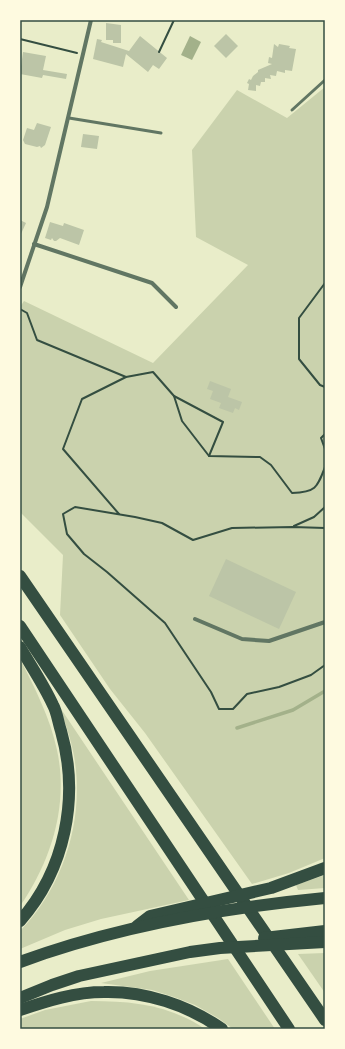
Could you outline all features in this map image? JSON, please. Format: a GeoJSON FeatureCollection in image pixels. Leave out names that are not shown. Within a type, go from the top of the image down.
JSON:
{"type":"FeatureCollection","features":[{"type":"Feature","properties":{"kind":"highway"},"geometry":{"type":"LineString","coordinates":[[20,576],[325,1020]]}},
{"type":"Feature","properties":{"kind":"highway"},"geometry":{"type":"LineString","coordinates":[[20,626],[289,1029]]}},
{"type":"Feature","properties":{"kind":"highway"},"geometry":{"type":"LineString","coordinates":[[20,647],[54,706],[67,756],[70,788],[65,831],[55,863],[42,892],[33,906],[20,921]]}},
{"type":"Feature","properties":{"kind":"highway"},"geometry":{"type":"LineString","coordinates":[[134,928],[150,916],[271,888],[325,868]]}},
{"type":"Feature","properties":{"kind":"highway"},"geometry":{"type":"LineString","coordinates":[[20,962],[90,939],[134,928],[232,909],[325,898]]}},
{"type":"Feature","properties":{"kind":"highway"},"geometry":{"type":"LineString","coordinates":[[220,948],[241,941],[325,931]]}},
{"type":"Feature","properties":{"kind":"highway"},"geometry":{"type":"LineString","coordinates":[[20,998],[52,985],[94,973],[190,952],[220,948],[325,942]]}},
{"type":"Feature","properties":{"kind":"highway"},"geometry":{"type":"LineString","coordinates":[[20,1010],[43,1002],[72,996],[104,992],[118,992],[154,998],[175,1004],[207,1019],[222,1029]]}},
{"type":"Feature","properties":{"kind":"highway"},"geometry":{"type":"LineString","coordinates":[[313,1004],[325,1010]]}},
{"type":"Feature","properties":{"kind":"street"},"geometry":{"type":"LineString","coordinates":[[20,287],[47,207],[91,20]]}},
{"type":"Feature","properties":{"kind":"street"},"geometry":{"type":"LineString","coordinates":[[34,244],[152,283],[176,307]]}},
{"type":"Feature","properties":{"kind":"street"},"geometry":{"type":"LineString","coordinates":[[195,619],[242,639],[268,640],[325,622]]}},
{"type":"Feature","properties":{"kind":"lane"},"geometry":{"type":"LineString","coordinates":[[292,110],[325,80]]}},
{"type":"Feature","properties":{"kind":"lane"},"geometry":{"type":"LineString","coordinates":[[69,118],[161,133]]}},
{"type":"Feature","properties":{"kind":"path"},"geometry":{"type":"LineString","coordinates":[[160,52],[174,20]]}},
{"type":"Feature","properties":{"kind":"path"},"geometry":{"type":"LineString","coordinates":[[20,39],[82,54]]}},
{"type":"Feature","properties":{"kind":"path"},"geometry":{"type":"LineString","coordinates":[[325,283],[299,318],[299,359],[320,385],[325,387]]}},
{"type":"Feature","properties":{"kind":"path"},"geometry":{"type":"LineString","coordinates":[[20,309],[27,313],[37,340],[126,377]]}},
{"type":"Feature","properties":{"kind":"path"},"geometry":{"type":"LineString","coordinates":[[120,515],[63,449],[82,399],[126,377],[153,372],[174,396],[223,422],[209,456]]}},
{"type":"Feature","properties":{"kind":"path"},"geometry":{"type":"LineString","coordinates":[[174,396],[182,421],[209,456]]}},
{"type":"Feature","properties":{"kind":"path"},"geometry":{"type":"LineString","coordinates":[[325,434],[321,438],[325,448]]}},
{"type":"Feature","properties":{"kind":"path"},"geometry":{"type":"LineString","coordinates":[[209,456],[260,457],[271,465],[292,493],[306,492],[318,486],[325,467]]}},
{"type":"Feature","properties":{"kind":"path"},"geometry":{"type":"LineString","coordinates":[[293,527],[314,517],[325,506]]}},
{"type":"Feature","properties":{"kind":"path"},"geometry":{"type":"LineString","coordinates":[[325,528],[232,528],[193,540],[162,523],[135,516],[120,515],[75,507],[63,514],[67,534],[84,554],[107,572],[165,623],[211,692],[219,709],[233,709],[247,694],[279,687],[311,675],[325,665]]}},
{"type":"Feature","properties":{"kind":"shaded area"},"geometry":{"type":"Polygon","coordinates":[[[190,36],[201,42],[192,60],[181,55],[190,36]]]}},
{"type":"Feature","properties":{"kind":"shaded area"},"geometry":{"type":"Polygon","coordinates":[[[325,87],[325,858],[289,873],[252,884],[145,733],[110,689],[60,615],[63,555],[20,512],[20,307],[24,301],[153,363],[248,265],[196,237],[192,150],[237,90],[287,118],[325,87]]]}},
{"type":"Feature","properties":{"kind":"shaded area"},"geometry":{"type":"Polygon","coordinates":[[[20,659],[42,703],[54,738],[60,771],[61,791],[55,832],[41,870],[20,906],[20,659]]]}},
{"type":"Feature","properties":{"kind":"shaded area"},"geometry":{"type":"Polygon","coordinates":[[[59,706],[189,900],[101,919],[65,930],[20,949],[20,931],[49,893],[68,850],[73,827],[77,779],[70,737],[59,706]]]}},
{"type":"Feature","properties":{"kind":"shaded area"},"geometry":{"type":"Polygon","coordinates":[[[325,875],[325,888],[298,890],[296,885],[325,875]]]}},
{"type":"Feature","properties":{"kind":"shaded area"},"geometry":{"type":"Polygon","coordinates":[[[325,953],[325,993],[298,954],[325,953]]]}},
{"type":"Feature","properties":{"kind":"shaded area"},"geometry":{"type":"Polygon","coordinates":[[[228,959],[275,1029],[233,1029],[218,1018],[195,1005],[174,997],[152,990],[101,983],[150,971],[228,959]]]}},
{"type":"Feature","properties":{"kind":"shaded area"},"geometry":{"type":"Polygon","coordinates":[[[91,1001],[121,1002],[150,1006],[178,1014],[205,1029],[20,1029],[20,1019],[45,1010],[91,1001]]]}},
{"type":"Feature","properties":{"kind":"building"},"geometry":{"type":"Polygon","coordinates":[[[106,23],[121,25],[121,43],[113,43],[113,40],[106,40],[106,23]]]}},
{"type":"Feature","properties":{"kind":"building"},"geometry":{"type":"Polygon","coordinates":[[[226,34],[238,46],[226,58],[214,46],[226,34]]]}},
{"type":"Feature","properties":{"kind":"building"},"geometry":{"type":"Polygon","coordinates":[[[140,36],[167,58],[159,69],[153,65],[148,72],[126,54],[123,67],[93,59],[97,39],[102,40],[101,42],[129,51],[140,36]]]}},
{"type":"Feature","properties":{"kind":"building"},"geometry":{"type":"Polygon","coordinates":[[[274,44],[278,47],[279,44],[296,49],[292,71],[285,70],[285,73],[277,71],[276,76],[270,75],[271,79],[265,78],[265,82],[261,82],[260,86],[256,85],[256,91],[248,90],[249,84],[247,83],[249,79],[251,80],[258,70],[272,64],[268,63],[269,57],[272,58],[274,44]]]}},
{"type":"Feature","properties":{"kind":"building"},"geometry":{"type":"Polygon","coordinates":[[[23,52],[46,56],[43,70],[67,74],[66,79],[43,75],[42,78],[20,74],[23,52]]]}},
{"type":"Feature","properties":{"kind":"building"},"geometry":{"type":"Polygon","coordinates":[[[37,123],[51,127],[45,145],[41,148],[40,146],[37,147],[25,144],[23,140],[27,128],[34,130],[37,123]]]}},
{"type":"Feature","properties":{"kind":"building"},"geometry":{"type":"Polygon","coordinates":[[[83,134],[99,136],[97,149],[81,147],[83,134]]]}},
{"type":"Feature","properties":{"kind":"building"},"geometry":{"type":"Polygon","coordinates":[[[20,220],[26,223],[20,236],[20,220]]]}},
{"type":"Feature","properties":{"kind":"building"},"geometry":{"type":"Polygon","coordinates":[[[50,222],[63,226],[64,223],[84,230],[79,245],[60,238],[54,241],[52,238],[51,240],[45,238],[50,222]]]}},
{"type":"Feature","properties":{"kind":"building"},"geometry":{"type":"Polygon","coordinates":[[[210,381],[231,389],[228,397],[242,402],[239,410],[235,408],[233,413],[219,408],[221,403],[210,399],[213,391],[207,389],[210,381]]]}},
{"type":"Feature","properties":{"kind":"building"},"geometry":{"type":"Polygon","coordinates":[[[226,559],[296,592],[279,629],[209,596],[226,559]]]}},
{"type":"Feature","properties":{"kind":"waterway"},"geometry":{"type":"LineString","coordinates":[[237,728],[293,710],[325,691]]}}]}
